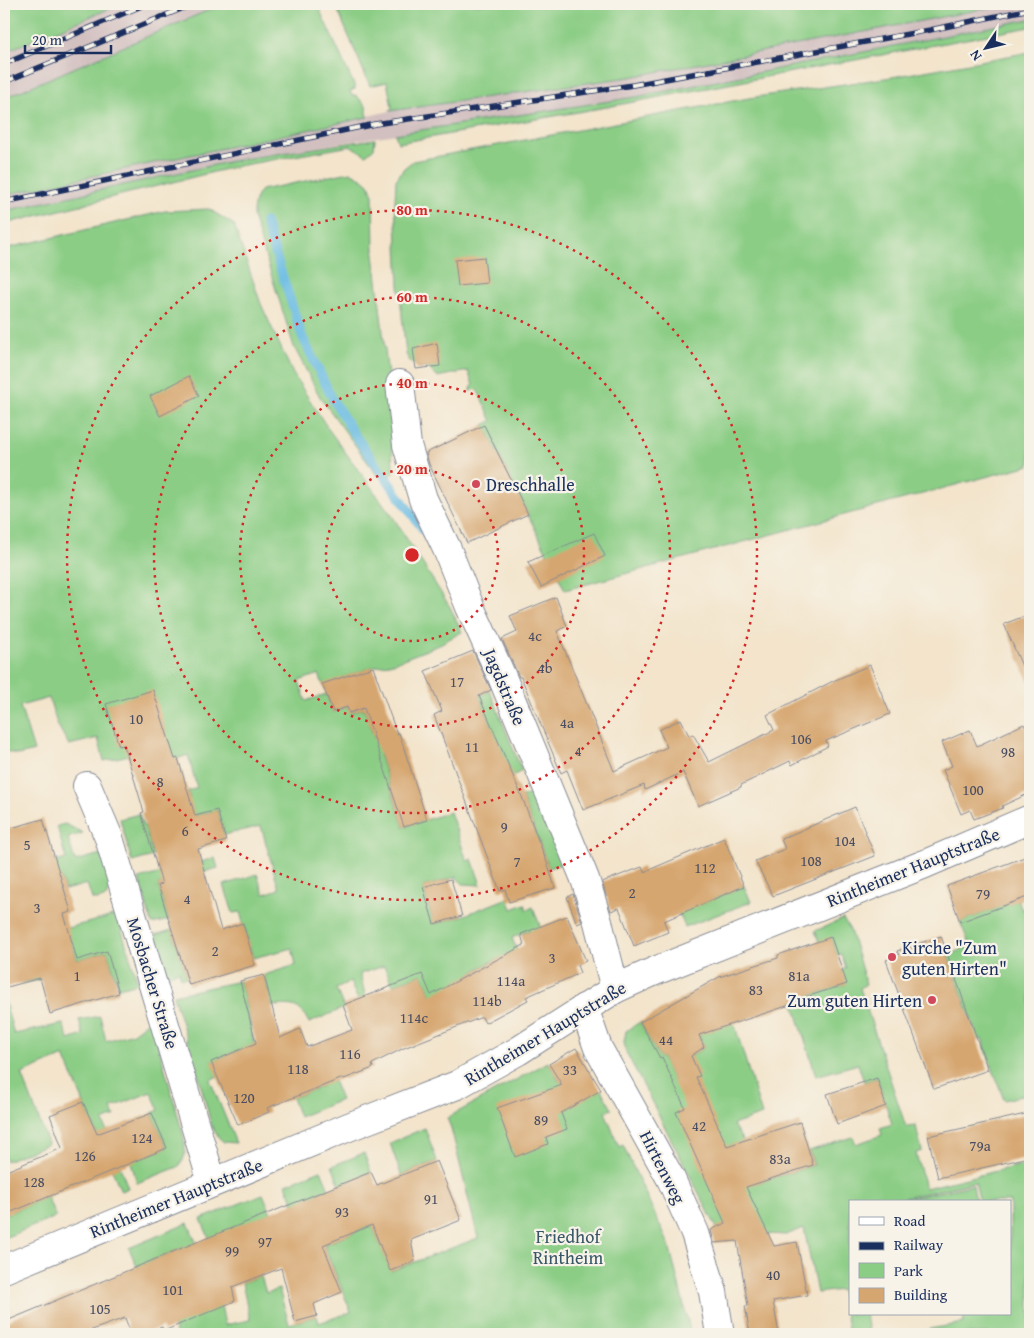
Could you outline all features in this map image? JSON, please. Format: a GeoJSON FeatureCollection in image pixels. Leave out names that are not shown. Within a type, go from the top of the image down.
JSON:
{"type":"FeatureCollection","features":[{"type":"Feature","properties":{"kind":"street","name":"Jagdstraße"},"geometry":{"type":"LineString","coordinates":[[400,384],[406,445],[423,499],[447,549],[470,607],[502,677],[584,879],[598,922],[615,989]]}},
{"type":"Feature","properties":{"kind":"street","name":"Mosbacher Straße"},"geometry":{"type":"LineString","coordinates":[[87,786],[109,838],[212,1182]]}},
{"type":"Feature","properties":{"kind":"street","name":"Rintheimer Hauptstraße"},"geometry":{"type":"LineString","coordinates":[[4,1269],[212,1182],[457,1085],[518,1051],[615,989],[655,971],[942,857],[1030,819]]}},
{"type":"Feature","properties":{"kind":"street","name":"Hirtenweg"},"geometry":{"type":"LineString","coordinates":[[584,1008],[598,1048],[671,1179],[696,1233],[713,1292],[720,1334]]}},
{"type":"Feature","properties":{"kind":"shaded area"},"geometry":{"type":"Polygon","coordinates":[[[121,4],[223,4],[4,98],[4,52],[121,4]]]}},
{"type":"Feature","properties":{"kind":"shaded area"},"geometry":{"type":"Polygon","coordinates":[[[1009,4],[1030,4],[1030,19],[636,97],[237,160],[4,211],[4,195],[390,111],[630,77],[1009,4]]]}},
{"type":"Feature","properties":{"kind":"green space"},"geometry":{"type":"Polygon","coordinates":[[[4,4],[121,4],[4,52],[4,4]]]}},
{"type":"Feature","properties":{"kind":"green space"},"geometry":{"type":"Polygon","coordinates":[[[223,4],[317,4],[355,87],[355,89],[350,91],[352,96],[356,95],[366,106],[368,117],[4,195],[4,98],[223,4]]]}},
{"type":"Feature","properties":{"kind":"green space"},"geometry":{"type":"Polygon","coordinates":[[[335,4],[1009,4],[630,77],[390,111],[392,107],[387,82],[370,86],[335,4]]]}},
{"type":"Feature","properties":{"kind":"green space"},"geometry":{"type":"Polygon","coordinates":[[[1030,19],[1030,27],[607,107],[398,143],[395,134],[636,97],[1030,19]]]}},
{"type":"Feature","properties":{"kind":"green space"},"geometry":{"type":"Polygon","coordinates":[[[1030,52],[1030,465],[565,590],[484,425],[492,421],[477,389],[470,391],[473,385],[468,371],[437,377],[428,368],[420,369],[409,360],[406,354],[399,286],[395,202],[396,180],[404,168],[413,161],[749,98],[892,77],[1030,52]]]}},
{"type":"Feature","properties":{"kind":"green space"},"geometry":{"type":"Polygon","coordinates":[[[375,139],[374,148],[366,155],[351,146],[238,166],[4,224],[4,211],[237,160],[375,139]]]}},
{"type":"Feature","properties":{"kind":"green space"},"geometry":{"type":"Polygon","coordinates":[[[350,172],[369,184],[373,195],[374,254],[391,402],[393,472],[391,476],[386,478],[377,475],[320,397],[294,347],[253,217],[254,203],[261,190],[350,172]]]}},
{"type":"Feature","properties":{"kind":"green space"},"geometry":{"type":"Polygon","coordinates":[[[209,209],[234,225],[261,304],[293,374],[329,430],[393,517],[450,607],[462,632],[434,647],[393,663],[373,667],[342,678],[325,690],[319,674],[299,681],[306,701],[326,694],[333,712],[347,707],[350,713],[364,708],[374,738],[396,730],[403,745],[379,754],[404,827],[450,812],[467,861],[472,859],[481,885],[463,884],[456,877],[423,887],[434,924],[462,916],[508,898],[512,909],[525,904],[527,910],[533,907],[543,934],[533,938],[529,930],[512,938],[518,953],[494,961],[473,972],[434,1002],[422,974],[393,985],[384,966],[360,974],[368,1007],[362,1009],[350,982],[336,989],[344,1008],[309,1023],[302,1012],[295,1007],[285,1005],[272,1006],[264,975],[296,965],[292,948],[253,958],[240,912],[233,913],[224,885],[257,874],[264,894],[279,889],[261,826],[224,835],[217,810],[191,817],[186,800],[190,799],[188,791],[197,788],[188,755],[167,762],[162,747],[104,761],[98,738],[69,745],[57,724],[49,698],[20,706],[34,751],[19,755],[4,751],[4,249],[165,211],[209,209]]]}},
{"type":"Feature","properties":{"kind":"green space"},"geometry":{"type":"Polygon","coordinates":[[[490,691],[522,771],[512,776],[479,696],[490,691]]]}},
{"type":"Feature","properties":{"kind":"green space"},"geometry":{"type":"Polygon","coordinates":[[[537,792],[568,862],[549,868],[522,797],[537,792]]]}},
{"type":"Feature","properties":{"kind":"green space"},"geometry":{"type":"Polygon","coordinates":[[[139,814],[143,826],[145,826],[153,856],[132,862],[120,819],[139,814]]]}},
{"type":"Feature","properties":{"kind":"green space"},"geometry":{"type":"Polygon","coordinates":[[[65,824],[83,833],[68,838],[75,861],[101,854],[113,889],[108,891],[106,897],[98,900],[92,899],[87,884],[65,890],[61,878],[4,894],[4,872],[54,858],[56,862],[66,859],[57,826],[65,824]]]}},
{"type":"Feature","properties":{"kind":"green space"},"geometry":{"type":"Polygon","coordinates":[[[215,858],[218,868],[158,885],[169,920],[152,924],[139,879],[215,858]]]}},
{"type":"Feature","properties":{"kind":"green space"},"geometry":{"type":"Polygon","coordinates":[[[665,879],[692,908],[744,886],[751,902],[685,927],[665,879]]]}},
{"type":"Feature","properties":{"kind":"green space"},"geometry":{"type":"Polygon","coordinates":[[[1018,900],[1022,910],[1028,909],[1030,919],[1030,1094],[1004,1100],[982,1039],[979,1040],[948,956],[970,945],[960,922],[1018,900]]]}},
{"type":"Feature","properties":{"kind":"green space"},"geometry":{"type":"Polygon","coordinates":[[[117,915],[138,983],[119,988],[107,951],[77,960],[72,943],[33,955],[40,980],[22,983],[10,943],[117,915]]]}},
{"type":"Feature","properties":{"kind":"green space"},"geometry":{"type":"Polygon","coordinates":[[[843,919],[850,930],[866,984],[860,988],[906,1127],[916,1126],[922,1151],[916,1153],[925,1188],[1030,1163],[1030,1334],[930,1334],[929,1329],[964,1323],[963,1316],[1012,1316],[1012,1200],[980,1200],[975,1182],[895,1200],[849,1200],[849,1316],[866,1316],[869,1334],[849,1334],[841,1290],[817,1293],[804,1228],[786,1235],[720,1226],[728,1242],[722,1238],[626,1052],[624,1042],[626,1031],[640,1022],[660,1058],[662,1057],[675,1085],[691,1056],[704,1047],[699,1035],[732,1016],[762,1115],[733,1125],[743,1141],[757,1183],[814,1165],[809,1151],[853,1137],[856,1144],[882,1135],[880,1128],[892,1124],[877,1078],[864,1082],[858,1064],[816,1076],[793,1001],[846,984],[842,970],[846,968],[841,954],[837,955],[831,938],[819,942],[815,931],[843,919]]]}},
{"type":"Feature","properties":{"kind":"green space"},"geometry":{"type":"Polygon","coordinates":[[[172,930],[187,977],[181,978],[179,971],[167,975],[155,935],[172,930]]]}},
{"type":"Feature","properties":{"kind":"green space"},"geometry":{"type":"Polygon","coordinates":[[[240,981],[253,1040],[268,1077],[242,1049],[212,1062],[218,1076],[210,1080],[236,1143],[224,1142],[212,1127],[173,995],[240,981]]]}},
{"type":"Feature","properties":{"kind":"green space"},"geometry":{"type":"Polygon","coordinates":[[[4,998],[14,1034],[63,1024],[69,1040],[83,1035],[79,1020],[100,1016],[106,1041],[133,1033],[151,1019],[183,1134],[185,1155],[178,1167],[137,1183],[131,1162],[167,1148],[152,1113],[159,1110],[151,1092],[111,1108],[115,1116],[103,1121],[128,1188],[121,1191],[64,1056],[22,1074],[48,1144],[6,1161],[4,1156],[4,1080],[11,1077],[6,1065],[4,1066],[4,998]]]}},
{"type":"Feature","properties":{"kind":"green space"},"geometry":{"type":"Polygon","coordinates":[[[319,1046],[341,1100],[299,1117],[292,1098],[323,1086],[319,1046]]]}},
{"type":"Feature","properties":{"kind":"green space","name":"Friedhof Rintheim"},"geometry":{"type":"Polygon","coordinates":[[[548,1062],[559,1081],[572,1092],[601,1090],[612,1109],[605,1112],[619,1147],[623,1145],[669,1245],[691,1334],[176,1334],[174,1327],[182,1248],[137,1267],[129,1248],[188,1223],[219,1295],[225,1325],[250,1320],[242,1283],[261,1276],[266,1293],[279,1289],[289,1324],[317,1316],[319,1323],[351,1312],[324,1245],[372,1225],[391,1271],[478,1238],[447,1118],[548,1062]]]}},
{"type":"Feature","properties":{"kind":"green space"},"geometry":{"type":"Polygon","coordinates":[[[425,1128],[437,1161],[401,1175],[390,1143],[425,1128]]]}},
{"type":"Feature","properties":{"kind":"green space"},"geometry":{"type":"Polygon","coordinates":[[[364,1153],[371,1172],[340,1185],[332,1166],[364,1153]]]}},
{"type":"Feature","properties":{"kind":"green space"},"geometry":{"type":"Polygon","coordinates":[[[321,1170],[329,1189],[294,1204],[286,1184],[321,1170]]]}},
{"type":"Feature","properties":{"kind":"green space"},"geometry":{"type":"Polygon","coordinates":[[[972,1185],[976,1200],[901,1200],[972,1185]]]}},
{"type":"Feature","properties":{"kind":"green space"},"geometry":{"type":"Polygon","coordinates":[[[263,1194],[271,1213],[209,1238],[201,1219],[263,1194]]]}},
{"type":"Feature","properties":{"kind":"green space"},"geometry":{"type":"Polygon","coordinates":[[[47,1197],[56,1217],[4,1238],[4,1215],[47,1197]]]}},
{"type":"Feature","properties":{"kind":"building"},"geometry":{"type":"Polygon","coordinates":[[[484,257],[487,283],[458,286],[455,260],[484,257]]]}},
{"type":"Feature","properties":{"kind":"building"},"geometry":{"type":"Polygon","coordinates":[[[437,343],[440,366],[416,369],[413,349],[437,343]]]}},
{"type":"Feature","properties":{"kind":"building"},"geometry":{"type":"Polygon","coordinates":[[[189,376],[199,396],[160,416],[150,396],[189,376]]]}},
{"type":"Feature","properties":{"kind":"building","name":"Dreschhalle"},"geometry":{"type":"Polygon","coordinates":[[[484,425],[528,514],[467,543],[429,464],[426,453],[484,425]]]}},
{"type":"Feature","properties":{"kind":"building"},"geometry":{"type":"Polygon","coordinates":[[[594,533],[605,556],[541,587],[528,562],[594,533]]]}},
{"type":"Feature","properties":{"kind":"building"},"geometry":{"type":"Polygon","coordinates":[[[556,597],[567,626],[557,631],[614,771],[667,747],[659,730],[681,719],[689,736],[693,734],[709,762],[774,730],[767,715],[833,681],[870,665],[890,714],[826,741],[828,746],[792,765],[790,761],[741,785],[741,787],[698,806],[683,772],[645,790],[644,785],[583,810],[567,770],[561,773],[521,677],[519,677],[502,639],[517,632],[510,616],[556,597]]]}},
{"type":"Feature","properties":{"kind":"building"},"geometry":{"type":"Polygon","coordinates":[[[1030,614],[1030,685],[1004,624],[1030,614]]]}},
{"type":"Feature","properties":{"kind":"building"},"geometry":{"type":"Polygon","coordinates":[[[473,651],[491,690],[479,696],[522,797],[555,888],[509,902],[505,889],[500,891],[434,715],[442,711],[425,671],[473,651]]]}},
{"type":"Feature","properties":{"kind":"building"},"geometry":{"type":"Polygon","coordinates":[[[373,667],[397,734],[399,733],[427,820],[404,827],[364,708],[349,713],[347,707],[333,712],[322,684],[373,667]]]}},
{"type":"Feature","properties":{"kind":"building"},"geometry":{"type":"Polygon","coordinates":[[[153,690],[175,759],[178,758],[195,816],[217,810],[226,841],[198,849],[221,930],[243,923],[255,965],[189,985],[158,885],[162,884],[141,813],[144,812],[124,745],[119,746],[106,704],[153,690]]]}},
{"type":"Feature","properties":{"kind":"building"},"geometry":{"type":"Polygon","coordinates":[[[1024,724],[1030,738],[1030,793],[1002,806],[1003,808],[974,819],[970,810],[961,814],[943,770],[952,766],[942,742],[970,730],[977,746],[1024,724]]]}},
{"type":"Feature","properties":{"kind":"building"},"geometry":{"type":"Polygon","coordinates":[[[855,807],[875,856],[773,896],[755,861],[785,849],[781,839],[855,807]]]}},
{"type":"Feature","properties":{"kind":"building"},"geometry":{"type":"Polygon","coordinates":[[[43,819],[71,912],[64,914],[77,960],[107,951],[119,993],[50,1014],[40,978],[4,988],[4,830],[43,819]]]}},
{"type":"Feature","properties":{"kind":"building"},"geometry":{"type":"Polygon","coordinates":[[[724,838],[744,886],[664,921],[668,932],[634,946],[619,908],[611,911],[602,882],[642,867],[644,872],[724,838]]]}},
{"type":"Feature","properties":{"kind":"building"},"geometry":{"type":"Polygon","coordinates":[[[1030,855],[1030,896],[960,922],[947,886],[1030,855]]]}},
{"type":"Feature","properties":{"kind":"building"},"geometry":{"type":"Polygon","coordinates":[[[451,879],[462,916],[434,924],[423,887],[451,879]]]}},
{"type":"Feature","properties":{"kind":"building"},"geometry":{"type":"Polygon","coordinates":[[[573,894],[582,922],[577,924],[567,897],[573,894]]]}},
{"type":"Feature","properties":{"kind":"building"},"geometry":{"type":"Polygon","coordinates":[[[567,916],[586,961],[577,965],[580,973],[526,997],[528,1000],[485,1023],[482,1017],[404,1048],[372,1064],[373,1068],[267,1108],[269,1112],[238,1125],[211,1062],[256,1043],[240,981],[264,975],[280,1038],[300,1029],[307,1047],[352,1030],[343,1005],[422,974],[431,995],[524,945],[521,934],[567,916]]]}},
{"type":"Feature","properties":{"kind":"building","name":"Zum guten Hirten"},"geometry":{"type":"Polygon","coordinates":[[[941,936],[988,1070],[934,1089],[886,960],[899,955],[897,951],[941,936]]]}},
{"type":"Feature","properties":{"kind":"building"},"geometry":{"type":"Polygon","coordinates":[[[831,937],[847,984],[793,1001],[793,1004],[699,1035],[704,1047],[691,1056],[700,1076],[696,1077],[727,1146],[800,1122],[813,1165],[746,1187],[774,1246],[797,1242],[807,1295],[773,1301],[779,1334],[750,1334],[745,1306],[748,1306],[737,1241],[714,1243],[711,1230],[725,1223],[676,1112],[685,1108],[662,1057],[660,1058],[640,1022],[719,977],[778,958],[778,955],[831,937]]]}},
{"type":"Feature","properties":{"kind":"building"},"geometry":{"type":"Polygon","coordinates":[[[576,1048],[601,1090],[561,1113],[567,1129],[546,1137],[548,1144],[515,1157],[497,1108],[562,1085],[549,1064],[576,1048]]]}},
{"type":"Feature","properties":{"kind":"building"},"geometry":{"type":"Polygon","coordinates":[[[877,1078],[886,1106],[837,1124],[827,1094],[877,1078]]]}},
{"type":"Feature","properties":{"kind":"building"},"geometry":{"type":"Polygon","coordinates":[[[83,1102],[97,1134],[152,1113],[167,1148],[4,1215],[4,1172],[62,1148],[50,1115],[83,1102]]]}},
{"type":"Feature","properties":{"kind":"building"},"geometry":{"type":"Polygon","coordinates":[[[1030,1113],[1030,1157],[938,1178],[928,1136],[1030,1113]]]}},
{"type":"Feature","properties":{"kind":"building"},"geometry":{"type":"Polygon","coordinates":[[[437,1161],[461,1220],[411,1240],[415,1261],[390,1271],[372,1225],[323,1245],[342,1292],[314,1304],[317,1316],[295,1322],[281,1268],[232,1287],[235,1301],[164,1331],[162,1327],[143,1334],[131,1334],[125,1318],[81,1334],[4,1334],[4,1322],[371,1172],[377,1185],[437,1161]]]}},
{"type":"Feature","properties":{"kind":"waterway"},"geometry":{"type":"LineString","coordinates":[[265,222],[302,336],[330,394]]}},
{"type":"Feature","properties":{"kind":"waterway"},"geometry":{"type":"LineString","coordinates":[[333,400],[354,434],[427,535]]}},
{"type":"Feature","properties":{"kind":"railway"},"geometry":{"type":"LineString","coordinates":[[4,64],[146,4]]}},
{"type":"Feature","properties":{"kind":"railway"},"geometry":{"type":"LineString","coordinates":[[4,82],[193,4]]}},
{"type":"Feature","properties":{"kind":"railway"},"geometry":{"type":"LineString","coordinates":[[4,202],[375,124],[633,85],[930,30],[1030,9]]}},
{"type":"Feature","properties":{"kind":"place","name":"Dreschhalle"},"geometry":{"type":"Point","coordinates":[476,484]}},
{"type":"Feature","properties":{"kind":"place","name":"Kirche \"Zum guten Hirten\""},"geometry":{"type":"Point","coordinates":[892,957]}},
{"type":"Feature","properties":{"kind":"place","name":"Zum guten Hirten"},"geometry":{"type":"Point","coordinates":[932,1000]}}]}
